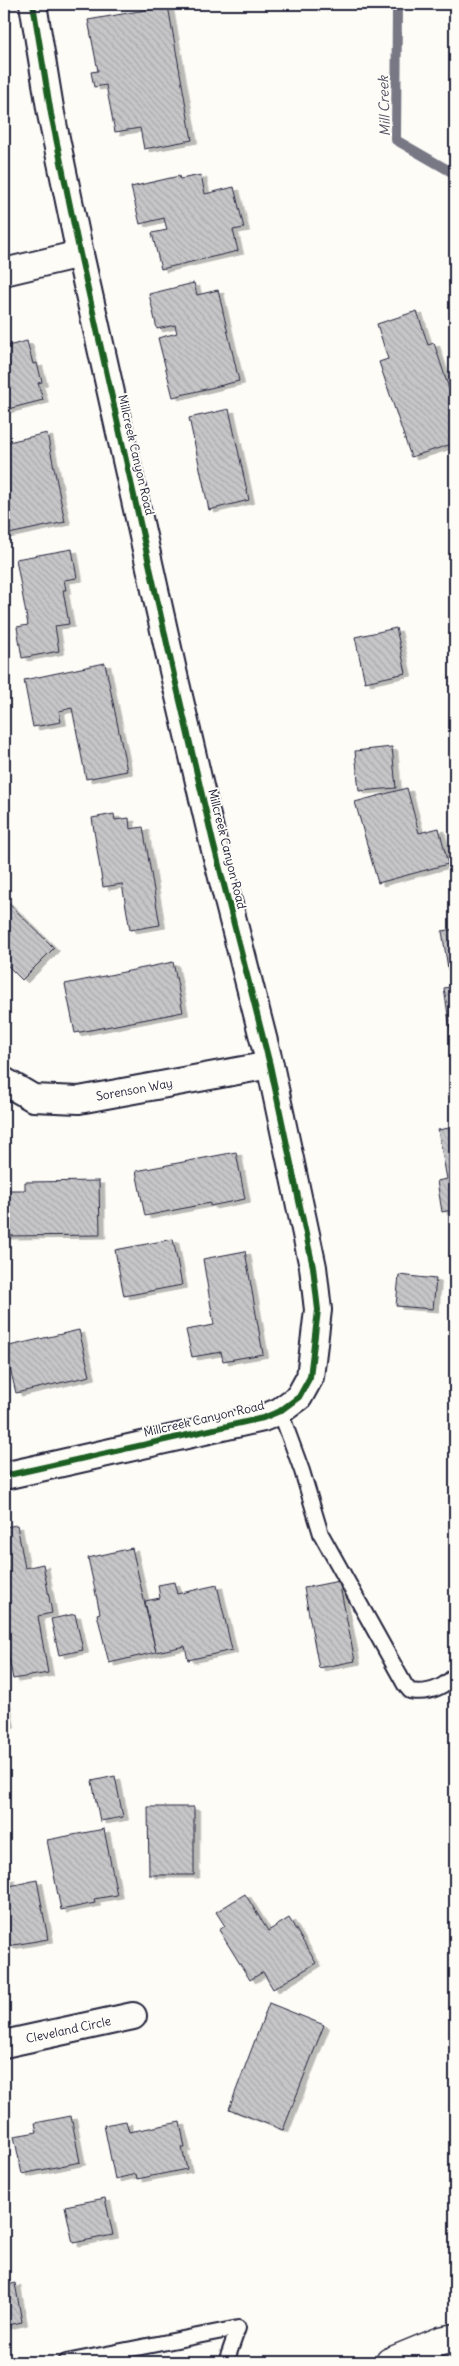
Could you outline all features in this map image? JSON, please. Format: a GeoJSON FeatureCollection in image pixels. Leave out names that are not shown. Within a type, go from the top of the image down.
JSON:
{"type":"FeatureCollection","features":[{"type":"Feature","properties":{"kind":"street","name":"Millcreek Canyon Road"},"geometry":{"type":"LineString","coordinates":[[4,1476],[263,1418],[280,1411],[299,1397],[310,1377],[318,1310],[313,1267],[270,1065],[213,842],[80,254],[51,114],[33,4]]}},
{"type":"Feature","properties":{"kind":"street"},"geometry":{"type":"LineString","coordinates":[[4,272],[80,254]]}},
{"type":"Feature","properties":{"kind":"street","name":"Sorenson Way"},"geometry":{"type":"LineString","coordinates":[[4,1081],[33,1098],[78,1100],[270,1065]]}},
{"type":"Feature","properties":{"kind":"street","name":"Cleveland Circle"},"geometry":{"type":"LineString","coordinates":[[4,2044],[133,2016]]}},
{"type":"Feature","properties":{"kind":"street"},"geometry":{"type":"LineString","coordinates":[[390,2362],[442,2340],[455,2338]]}},
{"type":"Feature","properties":{"kind":"lane"},"geometry":{"type":"LineString","coordinates":[[280,1411],[302,1471],[321,1534],[405,1685],[410,1691],[429,1691],[441,1687],[455,1675]]}},
{"type":"Feature","properties":{"kind":"lane"},"geometry":{"type":"LineString","coordinates":[[66,2362],[238,2328],[226,2362]]}},
{"type":"Feature","properties":{"kind":"building"},"geometry":{"type":"Polygon","coordinates":[[[168,6],[192,140],[144,149],[140,128],[115,132],[106,85],[94,87],[91,72],[98,71],[88,20],[168,6]]]}},
{"type":"Feature","properties":{"kind":"building"},"geometry":{"type":"Polygon","coordinates":[[[201,175],[205,194],[234,187],[244,228],[233,230],[238,251],[161,269],[152,233],[167,230],[164,218],[140,224],[131,187],[179,176],[180,179],[201,175]]]}},
{"type":"Feature","properties":{"kind":"building"},"geometry":{"type":"Polygon","coordinates":[[[194,283],[197,295],[218,290],[239,381],[173,397],[158,338],[177,333],[175,325],[157,329],[149,294],[194,283]]]}},
{"type":"Feature","properties":{"kind":"building"},"geometry":{"type":"Polygon","coordinates":[[[417,311],[428,345],[434,343],[455,407],[455,443],[411,457],[379,362],[388,359],[377,324],[417,311]]]}},
{"type":"Feature","properties":{"kind":"building"},"geometry":{"type":"Polygon","coordinates":[[[27,341],[33,364],[37,363],[42,382],[38,383],[43,400],[4,410],[4,347],[27,341]]]}},
{"type":"Feature","properties":{"kind":"building"},"geometry":{"type":"Polygon","coordinates":[[[229,409],[249,500],[209,510],[189,418],[229,409]]]}},
{"type":"Feature","properties":{"kind":"building"},"geometry":{"type":"Polygon","coordinates":[[[47,433],[65,522],[4,535],[4,443],[47,433]]]}},
{"type":"Feature","properties":{"kind":"building"},"geometry":{"type":"Polygon","coordinates":[[[72,549],[77,578],[64,580],[66,590],[63,590],[69,624],[55,626],[59,651],[22,658],[17,627],[28,625],[16,559],[72,549]]]}},
{"type":"Feature","properties":{"kind":"building"},"geometry":{"type":"Polygon","coordinates":[[[396,628],[406,673],[365,682],[355,637],[396,628]]]}},
{"type":"Feature","properties":{"kind":"building"},"geometry":{"type":"Polygon","coordinates":[[[105,663],[127,771],[86,779],[72,708],[59,711],[61,722],[33,727],[24,680],[105,663]]]}},
{"type":"Feature","properties":{"kind":"building"},"geometry":{"type":"Polygon","coordinates":[[[392,747],[396,788],[359,791],[355,751],[392,747]]]}},
{"type":"Feature","properties":{"kind":"building"},"geometry":{"type":"Polygon","coordinates":[[[407,788],[419,833],[439,828],[448,864],[378,883],[355,802],[407,788]]]}},
{"type":"Feature","properties":{"kind":"building"},"geometry":{"type":"Polygon","coordinates":[[[114,814],[115,820],[129,818],[130,829],[143,827],[160,925],[130,930],[122,884],[103,887],[92,818],[114,814]]]}},
{"type":"Feature","properties":{"kind":"building"},"geometry":{"type":"Polygon","coordinates":[[[4,899],[54,948],[22,980],[4,962],[4,899]]]}},
{"type":"Feature","properties":{"kind":"building"},"geometry":{"type":"Polygon","coordinates":[[[455,929],[455,1042],[452,1042],[444,988],[451,987],[442,931],[455,929]]]}},
{"type":"Feature","properties":{"kind":"building"},"geometry":{"type":"Polygon","coordinates":[[[173,962],[183,1012],[75,1033],[65,984],[173,962]]]}},
{"type":"Feature","properties":{"kind":"building"},"geometry":{"type":"Polygon","coordinates":[[[455,1127],[455,1226],[452,1210],[442,1212],[437,1181],[447,1179],[438,1130],[455,1127]]]}},
{"type":"Feature","properties":{"kind":"building"},"geometry":{"type":"Polygon","coordinates":[[[236,1152],[245,1199],[210,1206],[210,1203],[145,1216],[136,1171],[236,1152]]]}},
{"type":"Feature","properties":{"kind":"building"},"geometry":{"type":"Polygon","coordinates":[[[99,1181],[100,1235],[4,1236],[4,1190],[25,1190],[25,1182],[99,1181]]]}},
{"type":"Feature","properties":{"kind":"building"},"geometry":{"type":"Polygon","coordinates":[[[173,1239],[182,1285],[124,1296],[115,1250],[173,1239]]]}},
{"type":"Feature","properties":{"kind":"building"},"geometry":{"type":"Polygon","coordinates":[[[245,1251],[263,1354],[223,1361],[221,1352],[192,1357],[186,1330],[214,1325],[203,1259],[245,1251]]]}},
{"type":"Feature","properties":{"kind":"building"},"geometry":{"type":"Polygon","coordinates":[[[399,1275],[436,1279],[433,1309],[396,1306],[399,1275]]]}},
{"type":"Feature","properties":{"kind":"building"},"geometry":{"type":"Polygon","coordinates":[[[79,1330],[90,1376],[16,1393],[5,1347],[79,1330]]]}},
{"type":"Feature","properties":{"kind":"building"},"geometry":{"type":"Polygon","coordinates":[[[450,1442],[455,1442],[455,1472],[450,1442]]]}},
{"type":"Feature","properties":{"kind":"building"},"geometry":{"type":"Polygon","coordinates":[[[17,1525],[25,1568],[43,1564],[52,1613],[38,1616],[48,1673],[13,1679],[4,1633],[4,1527],[17,1525]]]}},
{"type":"Feature","properties":{"kind":"building"},"geometry":{"type":"Polygon","coordinates":[[[132,1548],[156,1652],[109,1663],[97,1614],[100,1613],[88,1558],[132,1548]]]}},
{"type":"Feature","properties":{"kind":"building"},"geometry":{"type":"Polygon","coordinates":[[[339,1581],[355,1661],[319,1668],[304,1588],[339,1581]]]}},
{"type":"Feature","properties":{"kind":"building"},"geometry":{"type":"Polygon","coordinates":[[[174,1582],[177,1594],[217,1585],[232,1650],[188,1660],[185,1646],[156,1652],[145,1601],[160,1598],[158,1585],[174,1582]]]}},
{"type":"Feature","properties":{"kind":"building"},"geometry":{"type":"Polygon","coordinates":[[[75,1614],[83,1650],[59,1655],[51,1619],[75,1614]]]}},
{"type":"Feature","properties":{"kind":"building"},"geometry":{"type":"Polygon","coordinates":[[[4,1696],[9,1725],[4,1726],[4,1696]]]}},
{"type":"Feature","properties":{"kind":"building"},"geometry":{"type":"Polygon","coordinates":[[[115,1776],[123,1817],[100,1821],[92,1781],[115,1776]]]}},
{"type":"Feature","properties":{"kind":"building"},"geometry":{"type":"Polygon","coordinates":[[[148,1807],[194,1807],[194,1875],[149,1875],[148,1807]]]}},
{"type":"Feature","properties":{"kind":"building"},"geometry":{"type":"Polygon","coordinates":[[[104,1829],[117,1895],[94,1899],[95,1903],[61,1910],[47,1840],[104,1829]]]}},
{"type":"Feature","properties":{"kind":"building"},"geometry":{"type":"Polygon","coordinates":[[[9,1877],[10,1886],[37,1880],[48,1939],[8,1946],[6,1940],[4,1940],[4,1878],[9,1877]]]}},
{"type":"Feature","properties":{"kind":"building"},"geometry":{"type":"Polygon","coordinates":[[[245,1894],[268,1931],[289,1918],[316,1963],[273,1989],[263,1972],[250,1980],[219,1930],[225,1926],[216,1912],[245,1894]]]}},
{"type":"Feature","properties":{"kind":"building"},"geometry":{"type":"Polygon","coordinates":[[[269,2003],[324,2025],[283,2130],[229,2109],[269,2003]]]}},
{"type":"Feature","properties":{"kind":"building"},"geometry":{"type":"Polygon","coordinates":[[[71,2116],[80,2162],[22,2174],[14,2136],[37,2132],[35,2123],[71,2116]]]}},
{"type":"Feature","properties":{"kind":"building"},"geometry":{"type":"Polygon","coordinates":[[[126,2121],[129,2132],[180,2122],[185,2148],[182,2148],[187,2169],[137,2179],[136,2174],[115,2179],[104,2125],[126,2121]]]}},
{"type":"Feature","properties":{"kind":"building"},"geometry":{"type":"Polygon","coordinates":[[[105,2198],[113,2235],[73,2243],[65,2206],[105,2198]]]}},
{"type":"Feature","properties":{"kind":"building"},"geometry":{"type":"Polygon","coordinates":[[[15,2283],[22,2322],[4,2326],[4,2286],[15,2283]]]}},
{"type":"Feature","properties":{"kind":"waterway","name":"Mill Creek"},"geometry":{"type":"LineString","coordinates":[[397,4],[396,140],[455,174]]}},
{"type":"Feature","properties":{"kind":"cycle path"},"geometry":{"type":"LineString","coordinates":[[4,1476],[263,1418],[280,1411],[299,1397],[310,1377],[318,1310],[313,1267],[270,1065],[213,842],[80,254],[51,114],[33,4]]}}]}
